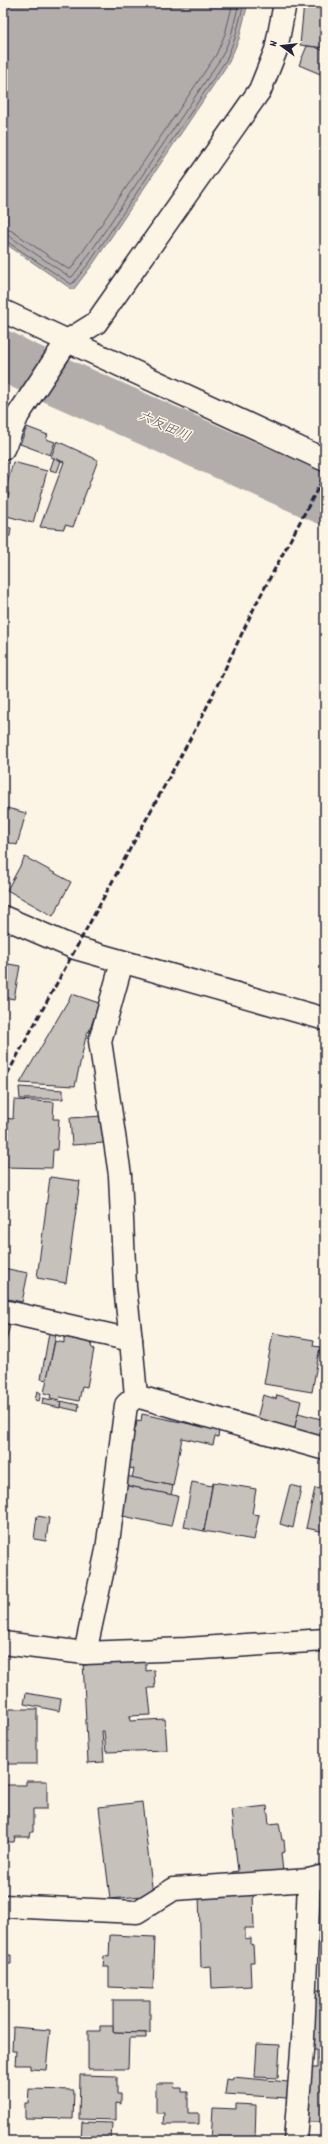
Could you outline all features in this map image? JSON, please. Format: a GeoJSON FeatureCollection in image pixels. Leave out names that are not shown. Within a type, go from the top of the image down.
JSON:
{"type":"FeatureCollection","features":[{"type":"Feature","properties":{"kind":"street"},"geometry":{"type":"LineString","coordinates":[[3,449],[15,409],[63,346],[96,323],[260,90],[276,50],[285,3]]}},
{"type":"Feature","properties":{"kind":"street"},"geometry":{"type":"LineString","coordinates":[[3,311],[63,346],[325,460]]}},
{"type":"Feature","properties":{"kind":"street"},"geometry":{"type":"LineString","coordinates":[[3,917],[75,948],[325,1019]]}},
{"type":"Feature","properties":{"kind":"street"},"geometry":{"type":"LineString","coordinates":[[122,962],[100,1041],[120,1175],[125,1287],[136,1396]]}},
{"type":"Feature","properties":{"kind":"street"},"geometry":{"type":"LineString","coordinates":[[3,1312],[131,1340]]}},
{"type":"Feature","properties":{"kind":"street"},"geometry":{"type":"LineString","coordinates":[[136,1396],[325,1449]]}},
{"type":"Feature","properties":{"kind":"street"},"geometry":{"type":"LineString","coordinates":[[85,1652],[107,1550],[126,1405],[136,1396]]}},
{"type":"Feature","properties":{"kind":"street"},"geometry":{"type":"LineString","coordinates":[[3,1643],[85,1652],[186,1649],[325,1640]]}},
{"type":"Feature","properties":{"kind":"street"},"geometry":{"type":"LineString","coordinates":[[3,1906],[137,1912],[174,1889],[317,1878],[302,2038],[296,2141]]}},
{"type":"Feature","properties":{"kind":"water"},"geometry":{"type":"Polygon","coordinates":[[[3,3],[248,3],[239,39],[229,62],[93,264],[73,290],[3,242],[3,3]]]}},
{"type":"Feature","properties":{"kind":"building"},"geometry":{"type":"Polygon","coordinates":[[[304,3],[325,3],[325,48],[300,45],[304,3]]]}},
{"type":"Feature","properties":{"kind":"building"},"geometry":{"type":"Polygon","coordinates":[[[307,46],[325,51],[325,76],[299,65],[307,46]]]}},
{"type":"Feature","properties":{"kind":"building"},"geometry":{"type":"Polygon","coordinates":[[[27,427],[48,435],[46,439],[55,442],[50,455],[20,444],[27,427]]]}},
{"type":"Feature","properties":{"kind":"building"},"geometry":{"type":"Polygon","coordinates":[[[57,441],[98,460],[73,527],[65,525],[64,529],[40,527],[64,462],[51,457],[57,441]]]}},
{"type":"Feature","properties":{"kind":"building"},"geometry":{"type":"Polygon","coordinates":[[[54,458],[61,461],[57,472],[50,470],[54,458]]]}},
{"type":"Feature","properties":{"kind":"building"},"geometry":{"type":"Polygon","coordinates":[[[13,462],[47,471],[33,523],[3,515],[9,493],[5,492],[13,462]]]}},
{"type":"Feature","properties":{"kind":"building"},"geometry":{"type":"Polygon","coordinates":[[[3,527],[11,528],[10,536],[3,537],[3,527]]]}},
{"type":"Feature","properties":{"kind":"building"},"geometry":{"type":"Polygon","coordinates":[[[3,807],[26,813],[17,845],[3,841],[3,807]]]}},
{"type":"Feature","properties":{"kind":"building"},"geometry":{"type":"Polygon","coordinates":[[[25,857],[71,882],[53,916],[7,890],[25,857]]]}},
{"type":"Feature","properties":{"kind":"building"},"geometry":{"type":"Polygon","coordinates":[[[3,963],[20,966],[14,999],[3,997],[3,963]]]}},
{"type":"Feature","properties":{"kind":"building"},"geometry":{"type":"Polygon","coordinates":[[[72,994],[99,1003],[89,1032],[87,1032],[75,1086],[20,1083],[72,994]]]}},
{"type":"Feature","properties":{"kind":"building"},"geometry":{"type":"Polygon","coordinates":[[[19,1087],[63,1090],[63,1099],[20,1099],[19,1087]]]}},
{"type":"Feature","properties":{"kind":"building"},"geometry":{"type":"Polygon","coordinates":[[[14,1100],[54,1102],[53,1119],[59,1119],[57,1150],[53,1150],[52,1168],[3,1167],[3,1118],[13,1119],[14,1100]]]}},
{"type":"Feature","properties":{"kind":"building"},"geometry":{"type":"Polygon","coordinates":[[[103,1116],[104,1143],[72,1145],[70,1118],[103,1116]]]}},
{"type":"Feature","properties":{"kind":"building"},"geometry":{"type":"Polygon","coordinates":[[[50,1177],[80,1181],[66,1283],[37,1278],[50,1177]]]}},
{"type":"Feature","properties":{"kind":"building"},"geometry":{"type":"Polygon","coordinates":[[[3,1268],[28,1273],[22,1302],[3,1298],[3,1268]]]}},
{"type":"Feature","properties":{"kind":"building"},"geometry":{"type":"Polygon","coordinates":[[[3,1319],[11,1321],[6,1341],[3,1340],[3,1319]]]}},
{"type":"Feature","properties":{"kind":"building"},"geometry":{"type":"Polygon","coordinates":[[[49,1333],[56,1334],[47,1380],[41,1379],[49,1333]]]}},
{"type":"Feature","properties":{"kind":"building"},"geometry":{"type":"Polygon","coordinates":[[[273,1333],[314,1340],[313,1346],[320,1347],[312,1392],[264,1384],[273,1333]]]}},
{"type":"Feature","properties":{"kind":"building"},"geometry":{"type":"Polygon","coordinates":[[[64,1337],[92,1343],[91,1347],[94,1349],[87,1387],[82,1386],[79,1401],[60,1397],[59,1400],[50,1398],[51,1395],[44,1393],[55,1341],[64,1343],[64,1337]]]}},
{"type":"Feature","properties":{"kind":"building"},"geometry":{"type":"Polygon","coordinates":[[[37,1391],[41,1393],[39,1401],[35,1400],[37,1391]]]}},
{"type":"Feature","properties":{"kind":"building"},"geometry":{"type":"Polygon","coordinates":[[[263,1395],[276,1399],[277,1395],[301,1401],[294,1431],[277,1427],[278,1424],[257,1419],[263,1395]]]}},
{"type":"Feature","properties":{"kind":"building"},"geometry":{"type":"Polygon","coordinates":[[[43,1398],[61,1402],[60,1408],[42,1404],[43,1398]]]}},
{"type":"Feature","properties":{"kind":"building"},"geometry":{"type":"Polygon","coordinates":[[[61,1401],[79,1405],[78,1411],[60,1407],[61,1401]]]}},
{"type":"Feature","properties":{"kind":"building"},"geometry":{"type":"Polygon","coordinates":[[[298,1413],[325,1420],[322,1438],[294,1431],[298,1413]]]}},
{"type":"Feature","properties":{"kind":"building"},"geometry":{"type":"Polygon","coordinates":[[[142,1414],[219,1430],[218,1437],[215,1436],[213,1445],[182,1438],[173,1486],[132,1478],[134,1469],[121,1466],[129,1426],[136,1427],[137,1420],[141,1421],[142,1414]]]}},
{"type":"Feature","properties":{"kind":"building"},"geometry":{"type":"Polygon","coordinates":[[[126,1476],[173,1486],[171,1495],[124,1485],[126,1476]]]}},
{"type":"Feature","properties":{"kind":"building"},"geometry":{"type":"Polygon","coordinates":[[[192,1482],[212,1486],[204,1531],[184,1527],[192,1482]]]}},
{"type":"Feature","properties":{"kind":"building"},"geometry":{"type":"Polygon","coordinates":[[[213,1482],[256,1489],[252,1514],[259,1515],[254,1540],[204,1531],[213,1482]]]}},
{"type":"Feature","properties":{"kind":"building"},"geometry":{"type":"Polygon","coordinates":[[[124,1485],[178,1496],[171,1526],[118,1515],[124,1485]]]}},
{"type":"Feature","properties":{"kind":"building"},"geometry":{"type":"Polygon","coordinates":[[[290,1485],[301,1488],[293,1528],[280,1524],[290,1485]]]}},
{"type":"Feature","properties":{"kind":"building"},"geometry":{"type":"Polygon","coordinates":[[[315,1488],[325,1490],[325,1532],[306,1528],[315,1488]]]}},
{"type":"Feature","properties":{"kind":"building"},"geometry":{"type":"Polygon","coordinates":[[[37,1516],[49,1518],[46,1541],[34,1539],[37,1516]]]}},
{"type":"Feature","properties":{"kind":"building"},"geometry":{"type":"Polygon","coordinates":[[[146,1660],[146,1671],[154,1670],[155,1688],[148,1688],[151,1715],[129,1716],[130,1721],[165,1719],[167,1750],[106,1752],[104,1731],[102,1731],[104,1762],[88,1763],[83,1661],[146,1660]]]}},
{"type":"Feature","properties":{"kind":"building"},"geometry":{"type":"Polygon","coordinates":[[[26,1693],[61,1699],[59,1711],[24,1704],[26,1693]]]}},
{"type":"Feature","properties":{"kind":"building"},"geometry":{"type":"Polygon","coordinates":[[[3,1709],[37,1709],[37,1764],[3,1764],[3,1709]]]}},
{"type":"Feature","properties":{"kind":"building"},"geometry":{"type":"Polygon","coordinates":[[[26,1781],[47,1781],[47,1809],[33,1809],[33,1832],[31,1832],[30,1837],[15,1837],[14,1842],[3,1842],[3,1785],[26,1785],[26,1781]]]}},
{"type":"Feature","properties":{"kind":"building"},"geometry":{"type":"Polygon","coordinates":[[[142,1802],[153,1895],[110,1899],[99,1807],[142,1802]]]}},
{"type":"Feature","properties":{"kind":"building"},"geometry":{"type":"Polygon","coordinates":[[[267,1806],[269,1824],[279,1823],[282,1840],[284,1840],[285,1852],[281,1853],[283,1872],[232,1878],[232,1872],[238,1871],[231,1810],[267,1806]]]}},
{"type":"Feature","properties":{"kind":"building"},"geometry":{"type":"Polygon","coordinates":[[[253,1892],[254,1928],[245,1928],[245,1939],[251,1938],[251,1945],[253,1944],[254,1962],[250,1962],[251,1986],[212,1988],[211,1966],[201,1967],[199,1894],[253,1892]]]}},
{"type":"Feature","properties":{"kind":"building"},"geometry":{"type":"Polygon","coordinates":[[[110,1935],[155,1937],[153,1989],[109,1987],[109,1967],[103,1967],[104,1956],[109,1957],[110,1935]]]}},
{"type":"Feature","properties":{"kind":"building"},"geometry":{"type":"Polygon","coordinates":[[[3,1955],[11,1955],[11,1964],[3,1964],[3,1955]]]}},
{"type":"Feature","properties":{"kind":"building"},"geometry":{"type":"Polygon","coordinates":[[[312,1990],[325,1990],[325,2122],[308,2122],[307,2068],[317,2068],[317,2050],[311,2050],[312,1990]]]}},
{"type":"Feature","properties":{"kind":"building"},"geometry":{"type":"Polygon","coordinates":[[[113,2000],[150,2000],[150,2033],[113,2032],[113,2000]]]}},
{"type":"Feature","properties":{"kind":"building"},"geometry":{"type":"Polygon","coordinates":[[[100,2026],[113,2026],[113,2032],[146,2033],[146,2038],[129,2038],[128,2069],[88,2069],[88,2031],[100,2031],[100,2026]]]}},
{"type":"Feature","properties":{"kind":"building"},"geometry":{"type":"Polygon","coordinates":[[[13,2027],[50,2030],[46,2070],[30,2069],[30,2065],[15,2065],[16,2051],[12,2051],[13,2027]]]}},
{"type":"Feature","properties":{"kind":"building"},"geometry":{"type":"Polygon","coordinates":[[[257,2044],[280,2045],[278,2078],[255,2077],[257,2044]]]}},
{"type":"Feature","properties":{"kind":"building"},"geometry":{"type":"Polygon","coordinates":[[[80,2075],[117,2076],[117,2094],[121,2094],[121,2104],[116,2103],[116,2120],[79,2119],[80,2075]]]}},
{"type":"Feature","properties":{"kind":"building"},"geometry":{"type":"Polygon","coordinates":[[[233,2077],[288,2082],[287,2098],[225,2094],[227,2079],[232,2080],[233,2077]]]}},
{"type":"Feature","properties":{"kind":"building"},"geometry":{"type":"Polygon","coordinates":[[[156,2083],[175,2083],[174,2088],[182,2088],[182,2092],[188,2092],[188,2113],[199,2113],[199,2124],[163,2124],[164,2113],[156,2113],[156,2083]]]}},
{"type":"Feature","properties":{"kind":"building"},"geometry":{"type":"Polygon","coordinates":[[[29,2089],[74,2090],[73,2119],[25,2118],[25,2103],[28,2103],[29,2089]]]}},
{"type":"Feature","properties":{"kind":"building"},"geometry":{"type":"Polygon","coordinates":[[[236,2104],[256,2105],[255,2141],[211,2141],[213,2108],[236,2109],[236,2104]]]}},
{"type":"Feature","properties":{"kind":"building"},"geometry":{"type":"Polygon","coordinates":[[[82,2122],[112,2123],[111,2141],[81,2141],[82,2122]]]}},
{"type":"Feature","properties":{"kind":"waterway","name":"六反田川"},"geometry":{"type":"LineString","coordinates":[[3,355],[22,365],[325,500]]}},
{"type":"Feature","properties":{"kind":"railway"},"geometry":{"type":"LineString","coordinates":[[3,1082],[202,717],[256,604],[325,475]]}}]}
